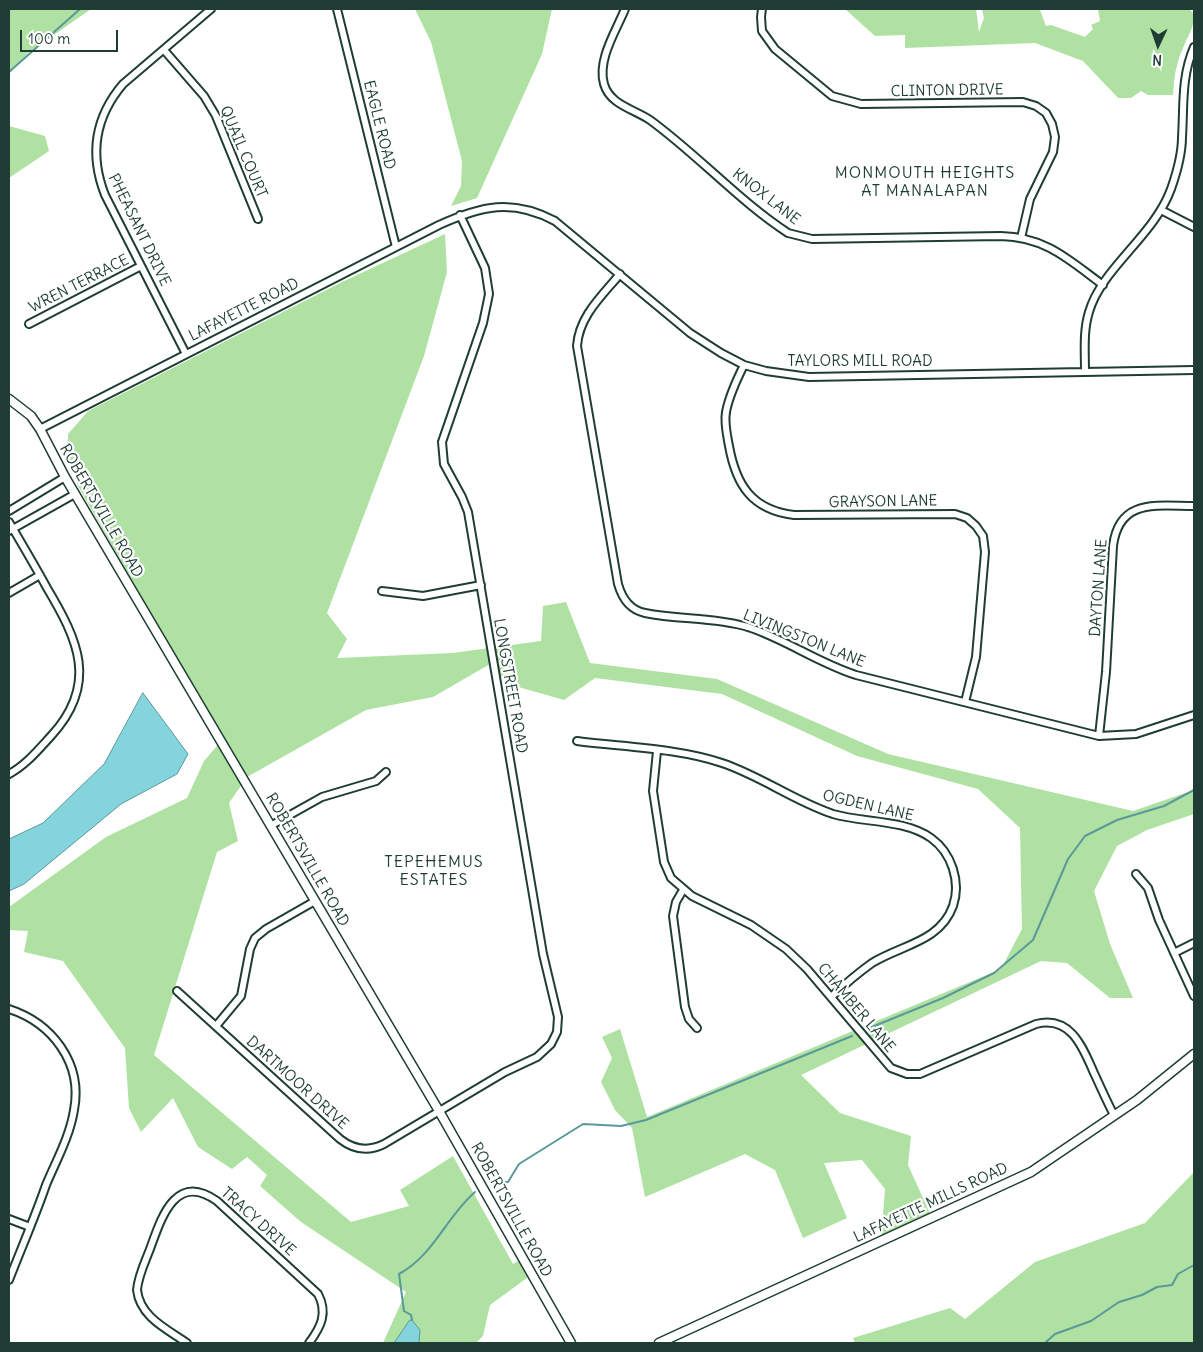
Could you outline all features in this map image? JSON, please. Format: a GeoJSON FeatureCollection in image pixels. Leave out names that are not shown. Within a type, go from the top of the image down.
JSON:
{"type":"FeatureCollection","features":[{"type":"Feature","properties":{"kind":"street","name":"PHEASANT DRIVE"},"geometry":{"type":"LineString","coordinates":[[186,354],[100,182],[96,163],[96,137],[105,110],[123,84],[211,9]]}},
{"type":"Feature","properties":{"kind":"street","name":"EAGLE ROAD"},"geometry":{"type":"LineString","coordinates":[[336,9],[396,246]]}},
{"type":"Feature","properties":{"kind":"street","name":"KNOX LANE"},"geometry":{"type":"LineString","coordinates":[[625,9],[603,63],[602,76],[607,91],[620,104],[650,120],[788,233],[812,239],[1001,236],[1021,238],[1032,240],[1058,251],[1103,284]]}},
{"type":"Feature","properties":{"kind":"street","name":"CLINTON DRIVE"},"geometry":{"type":"LineString","coordinates":[[762,9],[761,24],[770,44],[825,91],[843,100],[861,104],[1023,102],[1042,110],[1052,124],[1055,144],[1030,199],[1021,238]]}},
{"type":"Feature","properties":{"kind":"street"},"geometry":{"type":"LineString","coordinates":[[1085,372],[1086,321],[1091,304],[1103,284],[1146,232],[1161,210],[1171,189],[1180,155],[1185,75],[1194,47]]}},
{"type":"Feature","properties":{"kind":"street","name":"QUAIL COURT"},"geometry":{"type":"LineString","coordinates":[[164,50],[214,111],[258,219]]}},
{"type":"Feature","properties":{"kind":"street","name":"TAYLORS MILL ROAD"},"geometry":{"type":"LineString","coordinates":[[460,215],[480,208],[498,206],[519,208],[538,213],[568,231],[702,342],[744,365],[782,375],[809,377],[1194,370]]}},
{"type":"Feature","properties":{"kind":"street"},"geometry":{"type":"LineString","coordinates":[[1161,210],[1194,227]]}},
{"type":"Feature","properties":{"kind":"street","name":"LAFAYETTE ROAD"},"geometry":{"type":"LineString","coordinates":[[40,429],[460,215]]}},
{"type":"Feature","properties":{"kind":"street","name":"LONGSTREET ROAD"},"geometry":{"type":"LineString","coordinates":[[439,1111],[505,1072],[543,1053],[555,1036],[558,1024],[543,954],[468,512],[447,471],[442,449],[444,430],[483,323],[488,301],[485,268],[460,215]]}},
{"type":"Feature","properties":{"kind":"street","name":"WREN TERRACE"},"geometry":{"type":"LineString","coordinates":[[29,324],[141,266]]}},
{"type":"Feature","properties":{"kind":"street","name":"LIVINGSTON LANE"},"geometry":{"type":"LineString","coordinates":[[620,274],[585,318],[579,331],[577,346],[618,584],[630,606],[641,612],[719,621],[748,627],[841,670],[1099,736],[1141,733],[1194,715]]}},
{"type":"Feature","properties":{"kind":"street","name":"GRAYSON LANE"},"geometry":{"type":"LineString","coordinates":[[744,365],[727,405],[726,425],[736,476],[745,490],[759,503],[775,512],[794,515],[956,514],[972,522],[980,532],[985,552],[977,646],[965,702]]}},
{"type":"Feature","properties":{"kind":"street","name":"ROBERTSVILLE ROAD"},"geometry":{"type":"LineString","coordinates":[[9,399],[31,416],[40,429],[65,477],[191,692],[272,825],[439,1111],[571,1343]]}},
{"type":"Feature","properties":{"kind":"street"},"geometry":{"type":"LineString","coordinates":[[9,511],[65,477]]}},
{"type":"Feature","properties":{"kind":"street"},"geometry":{"type":"LineString","coordinates":[[11,530],[75,494]]}},
{"type":"Feature","properties":{"kind":"street","name":"DAYTON LANE"},"geometry":{"type":"LineString","coordinates":[[1099,736],[1106,672],[1113,546],[1117,528],[1127,515],[1138,509],[1194,506]]}},
{"type":"Feature","properties":{"kind":"street"},"geometry":{"type":"LineString","coordinates":[[9,522],[11,530],[69,625],[76,642],[79,659],[78,688],[67,715],[58,729],[34,755],[9,774]]}},
{"type":"Feature","properties":{"kind":"street"},"geometry":{"type":"LineString","coordinates":[[9,593],[40,575]]}},
{"type":"Feature","properties":{"kind":"street"},"geometry":{"type":"LineString","coordinates":[[382,592],[423,596],[481,586]]}},
{"type":"Feature","properties":{"kind":"street","name":"OGDEN LANE"},"geometry":{"type":"LineString","coordinates":[[577,741],[694,756],[722,763],[809,805],[833,814],[916,830],[932,839],[946,853],[954,870],[956,884],[953,905],[944,921],[926,938],[871,964],[831,997]]}},
{"type":"Feature","properties":{"kind":"street","name":"CHAMBER LANE"},"geometry":{"type":"LineString","coordinates":[[657,751],[652,791],[664,862],[671,878],[683,890],[772,938],[798,959],[886,1064],[907,1074],[926,1072],[1036,1024],[1047,1022],[1061,1025],[1078,1040],[1114,1116]]}},
{"type":"Feature","properties":{"kind":"street"},"geometry":{"type":"LineString","coordinates":[[272,825],[322,797],[376,781],[386,772]]}},
{"type":"Feature","properties":{"kind":"street"},"geometry":{"type":"LineString","coordinates":[[1136,874],[1148,888],[1159,920],[1194,996]]}},
{"type":"Feature","properties":{"kind":"street"},"geometry":{"type":"LineString","coordinates":[[683,890],[676,902],[674,920],[685,1007],[689,1019],[697,1028]]}},
{"type":"Feature","properties":{"kind":"street"},"geometry":{"type":"LineString","coordinates":[[216,1026],[242,996],[250,949],[255,938],[266,929],[315,901]]}},
{"type":"Feature","properties":{"kind":"street"},"geometry":{"type":"LineString","coordinates":[[1174,953],[1194,943]]}},
{"type":"Feature","properties":{"kind":"street","name":"DARTMOOR DRIVE"},"geometry":{"type":"LineString","coordinates":[[177,991],[340,1140],[355,1148],[364,1150],[378,1147],[439,1111]]}},
{"type":"Feature","properties":{"kind":"street"},"geometry":{"type":"LineString","coordinates":[[9,1009],[39,1023],[55,1039],[70,1062],[75,1086],[71,1123],[9,1280]]}},
{"type":"Feature","properties":{"kind":"street","name":"LAFAYETTE MILLS ROAD"},"geometry":{"type":"LineString","coordinates":[[659,1343],[1031,1172],[1114,1116],[1194,1054]]}},
{"type":"Feature","properties":{"kind":"street","name":"TRACY DRIVE"},"geometry":{"type":"LineString","coordinates":[[187,1343],[147,1314],[140,1302],[137,1290],[163,1212],[176,1198],[190,1192],[210,1196],[217,1200],[318,1294],[323,1316],[319,1329],[309,1343]]}},
{"type":"Feature","properties":{"kind":"street"},"geometry":{"type":"LineString","coordinates":[[9,1219],[30,1227]]}},
{"type":"Feature","properties":{"kind":"green space"},"geometry":{"type":"Polygon","coordinates":[[[9,9],[91,9],[28,53],[9,74],[9,9]]]}},
{"type":"Feature","properties":{"kind":"green space"},"geometry":{"type":"Polygon","coordinates":[[[415,9],[552,9],[542,54],[477,198],[451,206],[461,186],[462,161],[431,42],[415,9]]]}},
{"type":"Feature","properties":{"kind":"green space"},"geometry":{"type":"Polygon","coordinates":[[[845,9],[976,9],[979,32],[984,18],[982,9],[1043,9],[1040,10],[1046,26],[1051,25],[1085,37],[1093,29],[1091,25],[1100,21],[1098,9],[1189,9],[1194,14],[1194,19],[1177,65],[1173,95],[1148,95],[1141,91],[1131,98],[1118,98],[1083,61],[1035,43],[905,48],[905,35],[875,36],[845,9]]]}},
{"type":"Feature","properties":{"kind":"green space"},"geometry":{"type":"Polygon","coordinates":[[[9,126],[45,136],[49,151],[9,178],[9,126]]]}},
{"type":"Feature","properties":{"kind":"green space"},"geometry":{"type":"Polygon","coordinates":[[[445,234],[447,272],[424,356],[327,613],[347,639],[337,658],[453,653],[541,641],[543,606],[566,602],[590,663],[717,679],[888,754],[1133,811],[1194,790],[1194,814],[1147,830],[1117,846],[1094,891],[1110,944],[1133,998],[1110,998],[1067,963],[1041,961],[801,1075],[840,1113],[911,1136],[908,1165],[933,1220],[881,1240],[885,1189],[862,1160],[824,1163],[847,1218],[803,1238],[775,1170],[745,1154],[645,1197],[632,1128],[615,1110],[601,1082],[612,1058],[602,1037],[620,1029],[647,1117],[1001,969],[1022,929],[1020,828],[978,789],[857,756],[722,694],[595,678],[564,700],[508,684],[490,664],[433,697],[366,710],[247,777],[229,803],[238,841],[217,852],[154,1055],[351,1222],[409,1206],[400,1190],[453,1156],[513,1264],[522,1259],[531,1275],[490,1305],[483,1336],[476,1343],[383,1343],[406,1292],[301,1222],[260,1186],[267,1175],[247,1157],[232,1169],[198,1147],[173,1098],[141,1132],[129,1108],[125,1048],[63,961],[24,952],[28,931],[9,930],[9,907],[106,837],[187,798],[204,761],[223,739],[78,486],[68,456],[68,434],[88,411],[342,282],[445,234]]]}},
{"type":"Feature","properties":{"kind":"green space"},"geometry":{"type":"Polygon","coordinates":[[[1194,1172],[1194,1343],[855,1343],[853,1338],[950,1308],[965,1319],[1035,1262],[1145,1223],[1194,1172]]]}},
{"type":"Feature","properties":{"kind":"water"},"geometry":{"type":"Polygon","coordinates":[[[143,693],[188,754],[177,774],[121,804],[24,884],[9,891],[9,839],[43,823],[104,764],[143,693]]]}},
{"type":"Feature","properties":{"kind":"water"},"geometry":{"type":"Polygon","coordinates":[[[412,1320],[420,1330],[419,1343],[394,1343],[409,1321],[412,1320]]]}},
{"type":"Feature","properties":{"kind":"waterway"},"geometry":{"type":"LineString","coordinates":[[9,72],[80,9]]}},
{"type":"Feature","properties":{"kind":"waterway"},"geometry":{"type":"LineString","coordinates":[[867,1029],[943,998],[994,973],[1033,940],[1068,859],[1085,836],[1117,820],[1164,806],[1194,790]]}},
{"type":"Feature","properties":{"kind":"waterway"},"geometry":{"type":"LineString","coordinates":[[491,1182],[508,1182],[519,1164],[583,1124],[621,1126],[646,1120],[852,1036]]}},
{"type":"Feature","properties":{"kind":"waterway"},"geometry":{"type":"LineString","coordinates":[[412,1320],[411,1315],[404,1311],[399,1274],[422,1257],[475,1192]]}},
{"type":"Feature","properties":{"kind":"waterway"},"geometry":{"type":"LineString","coordinates":[[1045,1343],[1055,1334],[1091,1321],[1119,1302],[1142,1295],[1157,1287],[1172,1285],[1178,1274],[1194,1265]]}},
{"type":"Feature","properties":{"kind":"district","name":"MONMOUTH HEIGHTS AT MANALAPAN"},"geometry":{"type":"Point","coordinates":[925,182]}},
{"type":"Feature","properties":{"kind":"district","name":"TEPEHEMUS ESTATES"},"geometry":{"type":"Point","coordinates":[434,871]}}]}
